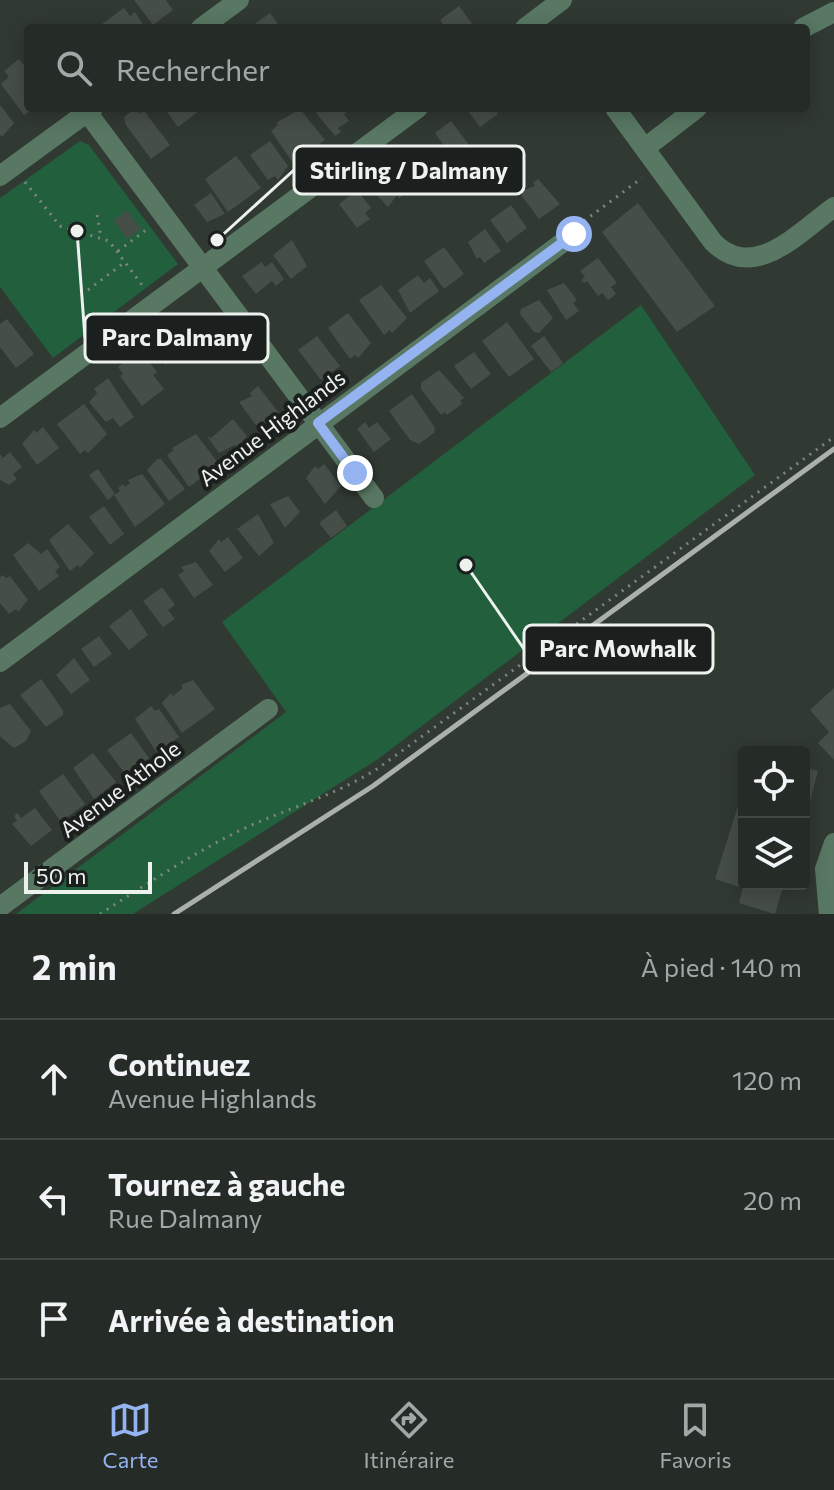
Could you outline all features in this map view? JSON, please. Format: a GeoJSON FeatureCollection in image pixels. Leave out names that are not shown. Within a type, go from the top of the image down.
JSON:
{"type":"FeatureCollection","features":[{"type":"Feature","properties":{"kind":"street"},"geometry":{"type":"LineString","coordinates":[[206,24],[239,0]]}},
{"type":"Feature","properties":{"kind":"street"},"geometry":{"type":"LineString","coordinates":[[549,21],[562,0]]}},
{"type":"Feature","properties":{"kind":"street"},"geometry":{"type":"LineString","coordinates":[[810,24],[834,12]]}},
{"type":"Feature","properties":{"kind":"street"},"geometry":{"type":"LineString","coordinates":[[7,171],[85,112]]}},
{"type":"Feature","properties":{"kind":"street"},"geometry":{"type":"LineString","coordinates":[[89,112],[374,498]]}},
{"type":"Feature","properties":{"kind":"street"},"geometry":{"type":"LineString","coordinates":[[0,418],[413,112]]}},
{"type":"Feature","properties":{"kind":"street"},"geometry":{"type":"LineString","coordinates":[[618,112],[713,242],[733,257],[746,260],[769,254],[834,207]]}},
{"type":"Feature","properties":{"kind":"street"},"geometry":{"type":"LineString","coordinates":[[645,148],[692,112]]}},
{"type":"Feature","properties":{"kind":"street","name":"Avenue Highlands"},"geometry":{"type":"LineString","coordinates":[[0,662],[579,228]]}},
{"type":"Feature","properties":{"kind":"street","name":"Avenue Athole"},"geometry":{"type":"LineString","coordinates":[[0,907],[268,709]]}},
{"type":"Feature","properties":{"kind":"street"},"geometry":{"type":"LineString","coordinates":[[829,914],[825,869],[834,843]]}},
{"type":"Feature","properties":{"kind":"path"},"geometry":{"type":"LineString","coordinates":[[7,171],[66,230],[101,238],[118,251],[155,303]]}},
{"type":"Feature","properties":{"kind":"path"},"geometry":{"type":"LineString","coordinates":[[579,228],[651,172]]}},
{"type":"Feature","properties":{"kind":"path"},"geometry":{"type":"LineString","coordinates":[[97,215],[101,238]]}},
{"type":"Feature","properties":{"kind":"path"},"geometry":{"type":"LineString","coordinates":[[118,251],[165,216]]}},
{"type":"Feature","properties":{"kind":"path"},"geometry":{"type":"LineString","coordinates":[[88,290],[125,262]]}},
{"type":"Feature","properties":{"kind":"path"},"geometry":{"type":"LineString","coordinates":[[100,914],[206,848],[272,817],[341,791],[377,769],[834,437]]}},
{"type":"Feature","properties":{"kind":"green space"},"geometry":{"type":"Polygon","coordinates":[[[80,141],[89,145],[178,264],[53,358],[0,287],[0,198],[80,141]]]}},
{"type":"Feature","properties":{"kind":"green space"},"geometry":{"type":"Polygon","coordinates":[[[641,305],[755,475],[378,759],[133,914],[16,914],[286,712],[222,622],[641,305]]]}},
{"type":"Feature","properties":{"kind":"building"},"geometry":{"type":"Polygon","coordinates":[[[134,0],[166,0],[173,10],[152,24],[134,0]]]}},
{"type":"Feature","properties":{"kind":"building"},"geometry":{"type":"Polygon","coordinates":[[[459,6],[472,24],[443,24],[440,20],[459,6]]]}},
{"type":"Feature","properties":{"kind":"building"},"geometry":{"type":"Polygon","coordinates":[[[124,8],[130,16],[135,12],[143,24],[102,24],[124,8]]]}},
{"type":"Feature","properties":{"kind":"building"},"geometry":{"type":"Polygon","coordinates":[[[270,13],[278,24],[255,24],[270,13]]]}},
{"type":"Feature","properties":{"kind":"building"},"geometry":{"type":"Polygon","coordinates":[[[19,59],[24,65],[24,112],[28,112],[24,115],[1,84],[9,77],[4,71],[19,59]]]}},
{"type":"Feature","properties":{"kind":"building"},"geometry":{"type":"Polygon","coordinates":[[[0,105],[14,123],[2,137],[0,135],[0,105]]]}},
{"type":"Feature","properties":{"kind":"building"},"geometry":{"type":"Polygon","coordinates":[[[131,112],[145,112],[170,145],[151,159],[126,125],[124,117],[131,112]]]}},
{"type":"Feature","properties":{"kind":"building"},"geometry":{"type":"Polygon","coordinates":[[[167,112],[198,112],[178,127],[167,112]]]}},
{"type":"Feature","properties":{"kind":"building"},"geometry":{"type":"Polygon","coordinates":[[[295,112],[302,112],[325,140],[293,163],[271,131],[278,125],[276,123],[295,112]]]}},
{"type":"Feature","properties":{"kind":"building"},"geometry":{"type":"Polygon","coordinates":[[[347,112],[344,114],[349,121],[338,128],[341,132],[335,136],[316,113],[347,112]]]}},
{"type":"Feature","properties":{"kind":"building"},"geometry":{"type":"Polygon","coordinates":[[[469,112],[498,114],[480,127],[469,112]]]}},
{"type":"Feature","properties":{"kind":"building"},"geometry":{"type":"Polygon","coordinates":[[[451,121],[473,150],[456,163],[435,133],[451,121]]]}},
{"type":"Feature","properties":{"kind":"building"},"geometry":{"type":"Polygon","coordinates":[[[270,141],[288,166],[278,180],[275,176],[268,180],[250,155],[270,141]]]}},
{"type":"Feature","properties":{"kind":"building"},"geometry":{"type":"Polygon","coordinates":[[[418,146],[435,173],[421,178],[423,181],[418,185],[398,161],[418,146]]]}},
{"type":"Feature","properties":{"kind":"building"},"geometry":{"type":"Polygon","coordinates":[[[236,156],[261,188],[228,212],[205,179],[236,156]]]}},
{"type":"Feature","properties":{"kind":"building"},"geometry":{"type":"Polygon","coordinates":[[[387,169],[404,195],[399,198],[397,195],[388,207],[367,184],[387,169]]]}},
{"type":"Feature","properties":{"kind":"building"},"geometry":{"type":"Polygon","coordinates":[[[538,179],[560,204],[539,219],[522,196],[522,191],[535,186],[533,183],[538,179]]]}},
{"type":"Feature","properties":{"kind":"building"},"geometry":{"type":"Polygon","coordinates":[[[357,190],[371,208],[365,213],[370,219],[357,228],[339,204],[357,190]]]}},
{"type":"Feature","properties":{"kind":"building"},"geometry":{"type":"Polygon","coordinates":[[[211,193],[225,214],[207,222],[194,205],[211,193]]]}},
{"type":"Feature","properties":{"kind":"building"},"geometry":{"type":"Polygon","coordinates":[[[638,203],[715,306],[677,332],[602,232],[638,203]]]}},
{"type":"Feature","properties":{"kind":"building"},"geometry":{"type":"Polygon","coordinates":[[[511,205],[527,228],[507,243],[490,220],[511,205]]]}},
{"type":"Feature","properties":{"kind":"building"},"geometry":{"type":"Polygon","coordinates":[[[127,210],[141,229],[127,239],[114,221],[127,210]]]}},
{"type":"Feature","properties":{"kind":"building"},"geometry":{"type":"Polygon","coordinates":[[[485,229],[501,251],[484,263],[480,257],[477,259],[468,242],[485,229]]]}},
{"type":"Feature","properties":{"kind":"building"},"geometry":{"type":"Polygon","coordinates":[[[292,240],[307,266],[291,279],[273,255],[292,240]]]}},
{"type":"Feature","properties":{"kind":"building"},"geometry":{"type":"Polygon","coordinates":[[[444,247],[464,274],[444,289],[424,261],[444,247]]]}},
{"type":"Feature","properties":{"kind":"building"},"geometry":{"type":"Polygon","coordinates":[[[598,258],[617,283],[611,287],[616,294],[608,300],[602,293],[598,296],[587,281],[584,283],[581,280],[585,277],[580,271],[598,258]]]}},
{"type":"Feature","properties":{"kind":"building"},"geometry":{"type":"Polygon","coordinates":[[[262,262],[265,267],[272,262],[284,279],[276,286],[272,281],[256,294],[242,276],[262,262]]]}},
{"type":"Feature","properties":{"kind":"building"},"geometry":{"type":"Polygon","coordinates":[[[418,275],[424,283],[430,278],[439,291],[410,313],[398,290],[418,275]]]}},
{"type":"Feature","properties":{"kind":"building"},"geometry":{"type":"Polygon","coordinates":[[[564,283],[577,300],[573,303],[579,311],[566,320],[547,290],[564,283]]]}},
{"type":"Feature","properties":{"kind":"building"},"geometry":{"type":"Polygon","coordinates":[[[381,285],[407,318],[392,333],[390,330],[384,335],[359,300],[381,285]]]}},
{"type":"Feature","properties":{"kind":"building"},"geometry":{"type":"Polygon","coordinates":[[[539,300],[553,318],[539,333],[534,332],[520,314],[521,309],[539,300]]]}},
{"type":"Feature","properties":{"kind":"building"},"geometry":{"type":"Polygon","coordinates":[[[201,312],[222,341],[204,353],[184,325],[201,312]]]}},
{"type":"Feature","properties":{"kind":"building"},"geometry":{"type":"Polygon","coordinates":[[[348,313],[371,343],[358,358],[355,355],[350,359],[328,328],[348,313]]]}},
{"type":"Feature","properties":{"kind":"building"},"geometry":{"type":"Polygon","coordinates":[[[7,319],[34,354],[16,368],[0,347],[0,324],[7,319]]]}},
{"type":"Feature","properties":{"kind":"building"},"geometry":{"type":"Polygon","coordinates":[[[507,322],[534,359],[509,377],[482,341],[507,322]]]}},
{"type":"Feature","properties":{"kind":"building"},"geometry":{"type":"Polygon","coordinates":[[[171,335],[183,352],[165,365],[153,348],[171,335]]]}},
{"type":"Feature","properties":{"kind":"building"},"geometry":{"type":"Polygon","coordinates":[[[317,336],[340,366],[321,380],[298,350],[317,336]]]}},
{"type":"Feature","properties":{"kind":"building"},"geometry":{"type":"Polygon","coordinates":[[[544,336],[563,363],[551,372],[531,346],[544,336]]]}},
{"type":"Feature","properties":{"kind":"building"},"geometry":{"type":"Polygon","coordinates":[[[140,350],[157,372],[153,375],[164,389],[142,406],[120,376],[123,374],[118,367],[140,350]]]}},
{"type":"Feature","properties":{"kind":"building"},"geometry":{"type":"Polygon","coordinates":[[[474,352],[491,374],[471,389],[454,366],[474,352]]]}},
{"type":"Feature","properties":{"kind":"building"},"geometry":{"type":"Polygon","coordinates":[[[439,370],[464,398],[460,401],[462,404],[447,415],[445,412],[441,415],[421,389],[421,383],[439,370]]]}},
{"type":"Feature","properties":{"kind":"building"},"geometry":{"type":"Polygon","coordinates":[[[108,378],[134,417],[120,427],[113,418],[106,422],[89,402],[97,393],[94,389],[108,378]]]}},
{"type":"Feature","properties":{"kind":"building"},"geometry":{"type":"Polygon","coordinates":[[[258,386],[278,412],[272,417],[274,420],[258,428],[239,402],[252,396],[250,393],[258,386]]]}},
{"type":"Feature","properties":{"kind":"building"},"geometry":{"type":"Polygon","coordinates":[[[412,394],[435,428],[434,433],[419,444],[410,440],[389,411],[412,394]]]}},
{"type":"Feature","properties":{"kind":"building"},"geometry":{"type":"Polygon","coordinates":[[[84,404],[107,434],[88,453],[85,450],[80,454],[57,424],[84,404]]]}},
{"type":"Feature","properties":{"kind":"building"},"geometry":{"type":"Polygon","coordinates":[[[233,419],[247,436],[237,448],[235,445],[219,453],[207,436],[211,438],[233,419]]]}},
{"type":"Feature","properties":{"kind":"building"},"geometry":{"type":"Polygon","coordinates":[[[365,422],[369,428],[377,422],[391,439],[374,452],[357,429],[365,422]]]}},
{"type":"Feature","properties":{"kind":"building"},"geometry":{"type":"Polygon","coordinates":[[[43,427],[59,448],[37,465],[22,444],[34,430],[36,433],[43,427]]]}},
{"type":"Feature","properties":{"kind":"building"},"geometry":{"type":"Polygon","coordinates":[[[196,434],[219,464],[189,487],[167,455],[174,450],[172,448],[196,434]]]}},
{"type":"Feature","properties":{"kind":"building"},"geometry":{"type":"Polygon","coordinates":[[[10,452],[22,467],[13,474],[17,479],[9,485],[0,480],[0,454],[3,458],[10,452]]]}},
{"type":"Feature","properties":{"kind":"building"},"geometry":{"type":"Polygon","coordinates":[[[157,459],[161,459],[185,489],[169,501],[147,470],[157,459]]]}},
{"type":"Feature","properties":{"kind":"building"},"geometry":{"type":"Polygon","coordinates":[[[324,464],[341,486],[325,504],[306,478],[315,466],[318,469],[324,464]]]}},
{"type":"Feature","properties":{"kind":"building"},"geometry":{"type":"Polygon","coordinates":[[[98,469],[115,494],[108,500],[89,475],[98,469]]]}},
{"type":"Feature","properties":{"kind":"building"},"geometry":{"type":"Polygon","coordinates":[[[142,474],[165,504],[135,527],[114,495],[123,484],[125,487],[130,483],[128,480],[142,474]]]}},
{"type":"Feature","properties":{"kind":"building"},"geometry":{"type":"Polygon","coordinates":[[[288,496],[300,512],[285,528],[270,504],[288,496]]]}},
{"type":"Feature","properties":{"kind":"building"},"geometry":{"type":"Polygon","coordinates":[[[104,506],[124,534],[110,545],[89,517],[104,506]]]}},
{"type":"Feature","properties":{"kind":"building"},"geometry":{"type":"Polygon","coordinates":[[[336,510],[347,526],[331,538],[319,523],[336,510]]]}},
{"type":"Feature","properties":{"kind":"building"},"geometry":{"type":"Polygon","coordinates":[[[258,514],[274,543],[259,556],[237,529],[258,514]]]}},
{"type":"Feature","properties":{"kind":"building"},"geometry":{"type":"Polygon","coordinates":[[[68,524],[94,553],[80,568],[78,565],[70,571],[49,540],[68,524]]]}},
{"type":"Feature","properties":{"kind":"building"},"geometry":{"type":"Polygon","coordinates":[[[228,537],[243,558],[225,572],[209,551],[219,539],[221,542],[228,537]]]}},
{"type":"Feature","properties":{"kind":"building"},"geometry":{"type":"Polygon","coordinates":[[[28,543],[41,554],[47,549],[60,567],[55,571],[59,576],[39,591],[13,555],[28,543]]]}},
{"type":"Feature","properties":{"kind":"building"},"geometry":{"type":"Polygon","coordinates":[[[196,562],[213,585],[194,598],[178,575],[184,571],[181,567],[196,562]]]}},
{"type":"Feature","properties":{"kind":"building"},"geometry":{"type":"Polygon","coordinates":[[[3,575],[6,578],[10,576],[28,600],[18,612],[16,609],[9,614],[0,603],[0,577],[3,575]]]}},
{"type":"Feature","properties":{"kind":"building"},"geometry":{"type":"Polygon","coordinates":[[[162,587],[175,605],[168,610],[175,619],[163,627],[143,601],[162,587]]]}},
{"type":"Feature","properties":{"kind":"building"},"geometry":{"type":"Polygon","coordinates":[[[131,609],[148,635],[129,650],[109,626],[131,609]]]}},
{"type":"Feature","properties":{"kind":"building"},"geometry":{"type":"Polygon","coordinates":[[[99,636],[112,654],[94,667],[81,649],[99,636]]]}},
{"type":"Feature","properties":{"kind":"building"},"geometry":{"type":"Polygon","coordinates":[[[74,658],[90,680],[71,694],[56,675],[74,658]]]}},
{"type":"Feature","properties":{"kind":"building"},"geometry":{"type":"Polygon","coordinates":[[[41,679],[63,710],[63,715],[46,727],[20,695],[41,679]]]}},
{"type":"Feature","properties":{"kind":"building"},"geometry":{"type":"Polygon","coordinates":[[[193,680],[215,709],[182,733],[162,703],[171,693],[173,696],[183,688],[181,685],[193,680]]]}},
{"type":"Feature","properties":{"kind":"building"},"geometry":{"type":"Polygon","coordinates":[[[834,688],[834,760],[818,743],[829,732],[810,710],[834,688]]]}},
{"type":"Feature","properties":{"kind":"building"},"geometry":{"type":"Polygon","coordinates":[[[10,704],[31,731],[26,741],[14,748],[0,736],[0,708],[10,704]]]}},
{"type":"Feature","properties":{"kind":"building"},"geometry":{"type":"Polygon","coordinates":[[[151,706],[155,711],[159,709],[179,737],[157,753],[135,719],[151,706]]]}},
{"type":"Feature","properties":{"kind":"building"},"geometry":{"type":"Polygon","coordinates":[[[131,733],[149,758],[127,776],[107,750],[131,733]]]}},
{"type":"Feature","properties":{"kind":"building"},"geometry":{"type":"Polygon","coordinates":[[[93,753],[116,782],[94,799],[73,768],[93,753]]]}},
{"type":"Feature","properties":{"kind":"building"},"geometry":{"type":"Polygon","coordinates":[[[810,769],[818,771],[810,801],[810,769]]]}},
{"type":"Feature","properties":{"kind":"building"},"geometry":{"type":"Polygon","coordinates":[[[63,774],[85,804],[61,822],[39,791],[63,774]]]}},
{"type":"Feature","properties":{"kind":"building"},"geometry":{"type":"Polygon","coordinates":[[[738,806],[738,886],[715,879],[738,806]]]}},
{"type":"Feature","properties":{"kind":"building"},"geometry":{"type":"Polygon","coordinates":[[[35,808],[52,830],[31,846],[12,824],[17,821],[14,816],[18,813],[21,818],[35,808]]]}},
{"type":"Feature","properties":{"kind":"building"},"geometry":{"type":"Polygon","coordinates":[[[742,890],[782,890],[775,914],[739,903],[742,890]]]}},
{"type":"Feature","properties":{"kind":"railway"},"geometry":{"type":"LineString","coordinates":[[174,914],[373,786],[834,449]]}},
{"type":"Feature","properties":{"kind":"place","name":"Parc Dalmany"},"geometry":{"type":"Point","coordinates":[77,231]}},
{"type":"Feature","properties":{"kind":"place","name":"Stirling / Dalmany"},"geometry":{"type":"Point","coordinates":[217,240]}},
{"type":"Feature","properties":{"kind":"place","name":"Parc Mowhalk"},"geometry":{"type":"Point","coordinates":[466,565]}},
{"type":"Feature","properties":{"kind":"route"},"geometry":{"type":"LineString","coordinates":[[355,473],[318,423],[574,234]]}}]}
